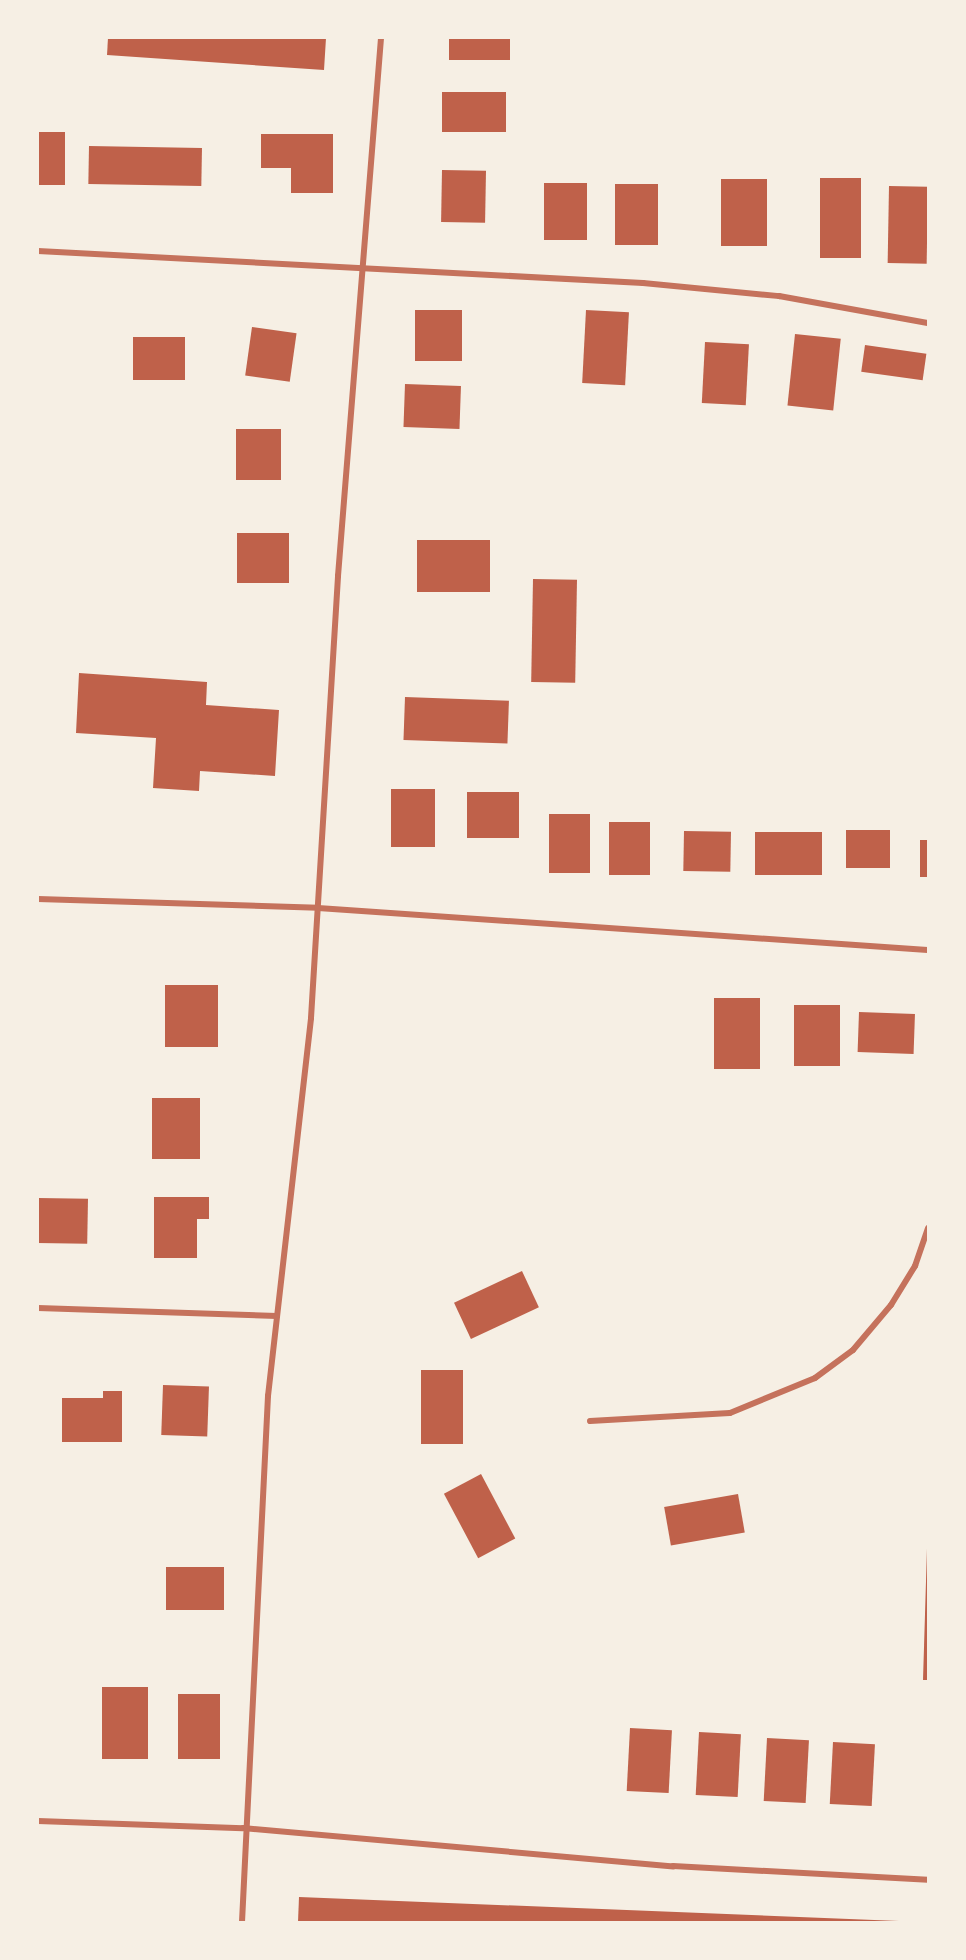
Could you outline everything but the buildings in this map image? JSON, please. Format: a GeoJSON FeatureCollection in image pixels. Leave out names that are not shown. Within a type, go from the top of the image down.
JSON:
{"type":"FeatureCollection","features":[{"type":"Feature","properties":{"kind":"street"},"geometry":{"type":"LineString","coordinates":[[242,1923],[243,1828],[277,1316],[318,908],[381,38]]}},
{"type":"Feature","properties":{"kind":"street"},"geometry":{"type":"LineString","coordinates":[[38,251],[363,268],[756,294],[928,322]]}},
{"type":"Feature","properties":{"kind":"street"},"geometry":{"type":"LineString","coordinates":[[38,899],[318,908],[928,950]]}},
{"type":"Feature","properties":{"kind":"street"},"geometry":{"type":"LineString","coordinates":[[590,1421],[730,1413],[815,1378],[853,1350],[891,1305],[915,1266],[928,1228]]}},
{"type":"Feature","properties":{"kind":"street"},"geometry":{"type":"LineString","coordinates":[[38,1308],[277,1316]]}},
{"type":"Feature","properties":{"kind":"street"},"geometry":{"type":"LineString","coordinates":[[38,1821],[243,1828],[673,1866],[928,1880]]}}]}
